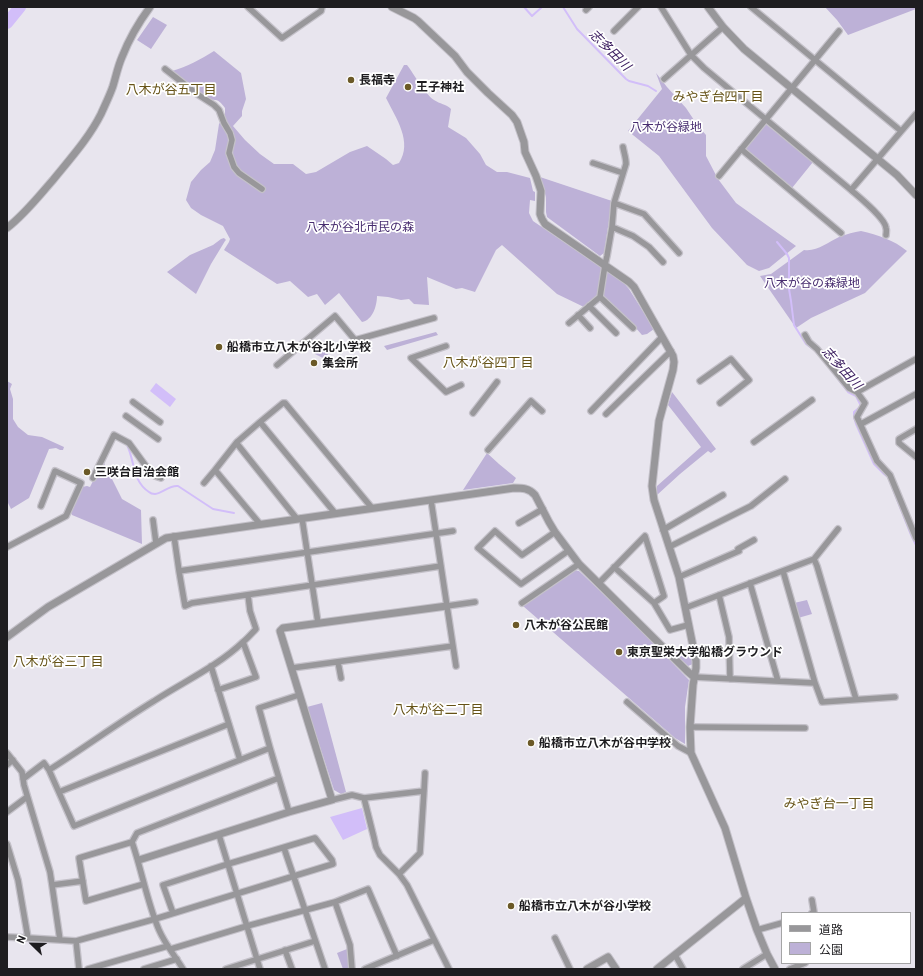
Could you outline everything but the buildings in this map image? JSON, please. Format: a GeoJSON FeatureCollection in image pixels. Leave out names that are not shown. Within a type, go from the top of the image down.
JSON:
{"type":"FeatureCollection","features":[{"type":"Feature","properties":{"kind":"street"},"geometry":{"type":"LineString","coordinates":[[7,228],[33,203],[78,149],[95,125],[101,114],[130,38],[150,7]]}},
{"type":"Feature","properties":{"kind":"street"},"geometry":{"type":"LineString","coordinates":[[248,7],[282,38],[321,11],[322,7]]}},
{"type":"Feature","properties":{"kind":"street"},"geometry":{"type":"LineString","coordinates":[[392,7],[418,21],[454,56],[467,72],[512,115],[517,122],[526,152],[541,191],[540,214],[545,224],[630,282],[671,351],[674,362],[673,370],[659,421],[652,486],[654,500],[679,577],[696,661],[690,727],[691,753],[725,828],[757,930],[775,969]]}},
{"type":"Feature","properties":{"kind":"street"},"geometry":{"type":"LineString","coordinates":[[614,31],[638,7]]}},
{"type":"Feature","properties":{"kind":"street"},"geometry":{"type":"LineString","coordinates":[[661,7],[691,55],[704,68],[873,210],[884,223],[886,235]]}},
{"type":"Feature","properties":{"kind":"street"},"geometry":{"type":"LineString","coordinates":[[708,7],[723,27],[744,49],[897,175],[916,195]]}},
{"type":"Feature","properties":{"kind":"street"},"geometry":{"type":"LineString","coordinates":[[751,7],[814,61],[901,131]]}},
{"type":"Feature","properties":{"kind":"street"},"geometry":{"type":"LineString","coordinates":[[664,79],[723,27]]}},
{"type":"Feature","properties":{"kind":"street"},"geometry":{"type":"LineString","coordinates":[[719,176],[838,31]]}},
{"type":"Feature","properties":{"kind":"street"},"geometry":{"type":"LineString","coordinates":[[166,69],[197,94],[214,105],[230,133],[232,140],[229,153],[234,167],[238,174],[262,189]]}},
{"type":"Feature","properties":{"kind":"street"},"geometry":{"type":"LineString","coordinates":[[851,190],[916,114]]}},
{"type":"Feature","properties":{"kind":"street"},"geometry":{"type":"LineString","coordinates":[[569,323],[600,297],[612,227],[614,203],[626,164],[623,147]]}},
{"type":"Feature","properties":{"kind":"street"},"geometry":{"type":"LineString","coordinates":[[741,149],[841,233]]}},
{"type":"Feature","properties":{"kind":"street"},"geometry":{"type":"LineString","coordinates":[[593,163],[623,173]]}},
{"type":"Feature","properties":{"kind":"street"},"geometry":{"type":"LineString","coordinates":[[614,203],[644,214],[679,253]]}},
{"type":"Feature","properties":{"kind":"street"},"geometry":{"type":"LineString","coordinates":[[612,227],[633,236],[644,243],[663,262]]}},
{"type":"Feature","properties":{"kind":"street"},"geometry":{"type":"LineString","coordinates":[[600,297],[633,328]]}},
{"type":"Feature","properties":{"kind":"street"},"geometry":{"type":"LineString","coordinates":[[589,306],[616,333]]}},
{"type":"Feature","properties":{"kind":"street"},"geometry":{"type":"LineString","coordinates":[[578,315],[590,328]]}},
{"type":"Feature","properties":{"kind":"street"},"geometry":{"type":"LineString","coordinates":[[277,365],[335,316],[355,340],[434,318]]}},
{"type":"Feature","properties":{"kind":"street"},"geometry":{"type":"LineString","coordinates":[[805,335],[809,342],[817,349],[849,388],[857,392],[864,403],[857,417],[877,461],[890,475],[916,538]]}},
{"type":"Feature","properties":{"kind":"street"},"geometry":{"type":"LineString","coordinates":[[591,411],[662,337]]}},
{"type":"Feature","properties":{"kind":"street"},"geometry":{"type":"LineString","coordinates":[[446,346],[411,358],[446,392],[461,385]]}},
{"type":"Feature","properties":{"kind":"street"},"geometry":{"type":"LineString","coordinates":[[606,414],[671,351]]}},
{"type":"Feature","properties":{"kind":"street"},"geometry":{"type":"LineString","coordinates":[[700,381],[731,359],[749,380],[720,403]]}},
{"type":"Feature","properties":{"kind":"street"},"geometry":{"type":"LineString","coordinates":[[857,392],[916,359]]}},
{"type":"Feature","properties":{"kind":"street"},"geometry":{"type":"LineString","coordinates":[[473,413],[497,382]]}},
{"type":"Feature","properties":{"kind":"street"},"geometry":{"type":"LineString","coordinates":[[861,424],[916,394]]}},
{"type":"Feature","properties":{"kind":"street"},"geometry":{"type":"LineString","coordinates":[[754,442],[812,400]]}},
{"type":"Feature","properties":{"kind":"street"},"geometry":{"type":"LineString","coordinates":[[488,450],[531,401],[542,411]]}},
{"type":"Feature","properties":{"kind":"street"},"geometry":{"type":"LineString","coordinates":[[133,402],[160,422]]}},
{"type":"Feature","properties":{"kind":"street"},"geometry":{"type":"LineString","coordinates":[[204,483],[237,442],[283,403],[285,403],[372,508]]}},
{"type":"Feature","properties":{"kind":"street"},"geometry":{"type":"LineString","coordinates":[[126,416],[158,439]]}},
{"type":"Feature","properties":{"kind":"street"},"geometry":{"type":"LineString","coordinates":[[260,422],[335,514]]}},
{"type":"Feature","properties":{"kind":"street"},"geometry":{"type":"LineString","coordinates":[[916,429],[899,439],[898,443],[916,458]]}},
{"type":"Feature","properties":{"kind":"street"},"geometry":{"type":"LineString","coordinates":[[93,478],[114,434],[128,443],[152,473],[161,478]]}},
{"type":"Feature","properties":{"kind":"street"},"geometry":{"type":"LineString","coordinates":[[237,442],[300,518],[308,552],[318,623]]}},
{"type":"Feature","properties":{"kind":"street"},"geometry":{"type":"LineString","coordinates":[[215,470],[260,524]]}},
{"type":"Feature","properties":{"kind":"street"},"geometry":{"type":"LineString","coordinates":[[8,549],[66,516],[82,483],[55,471],[41,506]]}},
{"type":"Feature","properties":{"kind":"street"},"geometry":{"type":"LineString","coordinates":[[669,547],[751,506],[786,479]]}},
{"type":"Feature","properties":{"kind":"street"},"geometry":{"type":"LineString","coordinates":[[7,637],[48,607],[166,538],[514,488],[524,488],[532,491],[535,495],[555,532],[579,564],[694,677],[815,683]]}},
{"type":"Feature","properties":{"kind":"street"},"geometry":{"type":"LineString","coordinates":[[663,530],[723,495]]}},
{"type":"Feature","properties":{"kind":"street"},"geometry":{"type":"LineString","coordinates":[[432,500],[456,666]]}},
{"type":"Feature","properties":{"kind":"street"},"geometry":{"type":"LineString","coordinates":[[518,523],[543,509]]}},
{"type":"Feature","properties":{"kind":"street"},"geometry":{"type":"LineString","coordinates":[[153,520],[156,543]]}},
{"type":"Feature","properties":{"kind":"street"},"geometry":{"type":"LineString","coordinates":[[686,608],[814,559],[838,529]]}},
{"type":"Feature","properties":{"kind":"street"},"geometry":{"type":"LineString","coordinates":[[179,571],[453,531]]}},
{"type":"Feature","properties":{"kind":"street"},"geometry":{"type":"LineString","coordinates":[[555,532],[522,555],[495,531],[478,548],[521,584],[568,550]]}},
{"type":"Feature","properties":{"kind":"street"},"geometry":{"type":"LineString","coordinates":[[174,536],[185,606],[192,603],[441,566]]}},
{"type":"Feature","properties":{"kind":"street"},"geometry":{"type":"LineString","coordinates":[[599,583],[645,536],[664,596],[654,604]]}},
{"type":"Feature","properties":{"kind":"street"},"geometry":{"type":"LineString","coordinates":[[679,577],[740,551],[738,549],[754,540]]}},
{"type":"Feature","properties":{"kind":"street"},"geometry":{"type":"LineString","coordinates":[[814,559],[856,699]]}},
{"type":"Feature","properties":{"kind":"street"},"geometry":{"type":"LineString","coordinates":[[522,602],[579,564]]}},
{"type":"Feature","properties":{"kind":"street"},"geometry":{"type":"LineString","coordinates":[[614,567],[654,604],[670,630],[688,625]]}},
{"type":"Feature","properties":{"kind":"street"},"geometry":{"type":"LineString","coordinates":[[783,571],[815,683],[822,702],[895,697]]}},
{"type":"Feature","properties":{"kind":"street"},"geometry":{"type":"LineString","coordinates":[[750,583],[778,681]]}},
{"type":"Feature","properties":{"kind":"street"},"geometry":{"type":"LineString","coordinates":[[49,770],[77,753],[154,700],[229,654],[243,642],[256,629],[250,611],[248,595]]}},
{"type":"Feature","properties":{"kind":"street"},"geometry":{"type":"LineString","coordinates":[[719,595],[729,637],[730,679]]}},
{"type":"Feature","properties":{"kind":"street"},"geometry":{"type":"LineString","coordinates":[[332,800],[280,631],[283,628],[475,602]]}},
{"type":"Feature","properties":{"kind":"street"},"geometry":{"type":"LineString","coordinates":[[218,690],[256,677],[243,642]]}},
{"type":"Feature","properties":{"kind":"street"},"geometry":{"type":"LineString","coordinates":[[292,668],[453,646]]}},
{"type":"Feature","properties":{"kind":"street"},"geometry":{"type":"LineString","coordinates":[[338,662],[341,678]]}},
{"type":"Feature","properties":{"kind":"street"},"geometry":{"type":"LineString","coordinates":[[210,666],[240,760]]}},
{"type":"Feature","properties":{"kind":"street"},"geometry":{"type":"LineString","coordinates":[[289,812],[258,708],[300,695]]}},
{"type":"Feature","properties":{"kind":"street"},"geometry":{"type":"LineString","coordinates":[[627,702],[678,746],[691,753]]}},
{"type":"Feature","properties":{"kind":"street"},"geometry":{"type":"LineString","coordinates":[[59,792],[229,724]]}},
{"type":"Feature","properties":{"kind":"street"},"geometry":{"type":"LineString","coordinates":[[690,727],[805,728]]}},
{"type":"Feature","properties":{"kind":"street"},"geometry":{"type":"LineString","coordinates":[[23,779],[44,763],[49,770],[74,826],[270,748]]}},
{"type":"Feature","properties":{"kind":"street"},"geometry":{"type":"LineString","coordinates":[[7,753],[22,772],[27,797],[52,885],[60,940]]}},
{"type":"Feature","properties":{"kind":"street"},"geometry":{"type":"LineString","coordinates":[[7,765],[13,760]]}},
{"type":"Feature","properties":{"kind":"street"},"geometry":{"type":"LineString","coordinates":[[399,874],[420,853],[425,773]]}},
{"type":"Feature","properties":{"kind":"street"},"geometry":{"type":"LineString","coordinates":[[144,884],[86,901],[79,858],[132,842],[137,833],[279,778]]}},
{"type":"Feature","properties":{"kind":"street"},"geometry":{"type":"LineString","coordinates":[[139,860],[289,812],[352,795],[364,798],[424,791]]}},
{"type":"Feature","properties":{"kind":"street"},"geometry":{"type":"LineString","coordinates":[[7,812],[27,797]]}},
{"type":"Feature","properties":{"kind":"street"},"geometry":{"type":"LineString","coordinates":[[364,798],[376,847],[380,854],[407,885],[449,969]]}},
{"type":"Feature","properties":{"kind":"street"},"geometry":{"type":"LineString","coordinates":[[219,835],[260,969]]}},
{"type":"Feature","properties":{"kind":"street"},"geometry":{"type":"LineString","coordinates":[[7,937],[76,941],[155,919],[333,864],[332,860],[315,838],[163,885],[173,913]]}},
{"type":"Feature","properties":{"kind":"street"},"geometry":{"type":"LineString","coordinates":[[132,842],[139,860],[144,884],[160,932],[183,969]]}},
{"type":"Feature","properties":{"kind":"street"},"geometry":{"type":"LineString","coordinates":[[7,844],[18,880],[28,938]]}},
{"type":"Feature","properties":{"kind":"street"},"geometry":{"type":"LineString","coordinates":[[284,848],[325,969]]}},
{"type":"Feature","properties":{"kind":"street"},"geometry":{"type":"LineString","coordinates":[[52,885],[83,881]]}},
{"type":"Feature","properties":{"kind":"street"},"geometry":{"type":"LineString","coordinates":[[88,969],[335,902],[368,889],[397,956]]}},
{"type":"Feature","properties":{"kind":"street"},"geometry":{"type":"LineString","coordinates":[[657,969],[746,898]]}},
{"type":"Feature","properties":{"kind":"street"},"geometry":{"type":"LineString","coordinates":[[812,900],[814,912]]}},
{"type":"Feature","properties":{"kind":"street"},"geometry":{"type":"LineString","coordinates":[[335,902],[350,945],[352,969]]}},
{"type":"Feature","properties":{"kind":"street"},"geometry":{"type":"LineString","coordinates":[[757,930],[781,923]]}},
{"type":"Feature","properties":{"kind":"street"},"geometry":{"type":"LineString","coordinates":[[555,938],[570,969]]}},
{"type":"Feature","properties":{"kind":"street"},"geometry":{"type":"LineString","coordinates":[[365,969],[434,940]]}},
{"type":"Feature","properties":{"kind":"street"},"geometry":{"type":"LineString","coordinates":[[76,941],[79,969]]}},
{"type":"Feature","properties":{"kind":"street"},"geometry":{"type":"LineString","coordinates":[[228,969],[315,941]]}},
{"type":"Feature","properties":{"kind":"street"},"geometry":{"type":"LineString","coordinates":[[285,950],[292,969]]}},
{"type":"Feature","properties":{"kind":"street"},"geometry":{"type":"LineString","coordinates":[[744,969],[767,954]]}},
{"type":"Feature","properties":{"kind":"street"},"geometry":{"type":"LineString","coordinates":[[674,955],[683,969]]}},
{"type":"Feature","properties":{"kind":"street"},"geometry":{"type":"LineString","coordinates":[[587,969],[608,957],[616,969]]}},
{"type":"Feature","properties":{"kind":"street"},"geometry":{"type":"LineString","coordinates":[[144,969],[177,959]]}},
{"type":"Feature","properties":{"kind":"street"},"geometry":{"type":"LineString","coordinates":[[790,969],[802,964]]}},
{"type":"Feature","properties":{"kind":"green space"},"geometry":{"type":"Polygon","coordinates":[[[825,7],[916,7],[916,9],[848,35],[825,7]]]}},
{"type":"Feature","properties":{"kind":"green space"},"geometry":{"type":"Polygon","coordinates":[[[153,17],[167,25],[151,49],[137,40],[153,17]]]}},
{"type":"Feature","properties":{"kind":"green space","name":"八木が谷北市民の森"},"geometry":{"type":"Polygon","coordinates":[[[214,51],[241,73],[246,99],[242,116],[233,126],[260,154],[274,164],[293,164],[306,174],[316,172],[350,152],[367,146],[393,165],[399,163],[403,155],[404,138],[402,130],[386,98],[404,65],[407,65],[423,89],[431,97],[451,109],[448,127],[466,138],[480,154],[486,165],[497,172],[507,172],[530,178],[533,191],[535,192],[535,201],[530,200],[529,213],[533,221],[624,283],[654,329],[647,334],[642,335],[604,297],[584,307],[557,294],[502,245],[496,250],[475,292],[462,288],[456,289],[427,277],[429,305],[414,304],[409,299],[401,300],[377,296],[374,312],[366,321],[362,322],[339,293],[325,305],[317,294],[308,297],[290,281],[277,284],[224,250],[230,239],[223,226],[191,208],[186,200],[191,182],[210,162],[215,150],[219,124],[225,115],[225,108],[217,101],[210,100],[172,71],[199,60],[214,51]]]}},
{"type":"Feature","properties":{"kind":"green space","name":"八木が谷緑地"},"geometry":{"type":"Polygon","coordinates":[[[656,73],[686,108],[706,135],[706,156],[718,179],[736,203],[796,246],[769,268],[759,271],[747,265],[712,228],[659,156],[628,131],[662,89],[656,73]]]}},
{"type":"Feature","properties":{"kind":"green space"},"geometry":{"type":"Polygon","coordinates":[[[764,124],[813,162],[792,188],[746,151],[745,147],[764,124]]]}},
{"type":"Feature","properties":{"kind":"green space"},"geometry":{"type":"Polygon","coordinates":[[[540,177],[612,201],[604,253],[600,256],[547,217],[546,197],[540,177]]]}},
{"type":"Feature","properties":{"kind":"green space","name":"八木が谷の森緑地"},"geometry":{"type":"Polygon","coordinates":[[[861,231],[886,238],[907,251],[865,293],[811,318],[796,328],[760,276],[771,274],[804,250],[813,250],[839,237],[861,231]]]}},
{"type":"Feature","properties":{"kind":"green space"},"geometry":{"type":"Polygon","coordinates":[[[224,238],[226,240],[211,264],[196,294],[167,272],[190,255],[213,245],[224,238]]]}},
{"type":"Feature","properties":{"kind":"green space"},"geometry":{"type":"Polygon","coordinates":[[[436,332],[438,335],[387,350],[384,346],[436,332]]]}},
{"type":"Feature","properties":{"kind":"green space"},"geometry":{"type":"Polygon","coordinates":[[[326,340],[334,344],[325,359],[313,353],[326,340]]]}},
{"type":"Feature","properties":{"kind":"green space"},"geometry":{"type":"Polygon","coordinates":[[[7,381],[12,384],[10,389],[13,399],[13,419],[18,427],[28,435],[42,437],[64,447],[63,450],[56,448],[49,449],[29,498],[11,509],[7,501],[7,381]]]}},
{"type":"Feature","properties":{"kind":"green space"},"geometry":{"type":"Polygon","coordinates":[[[672,392],[716,449],[711,453],[708,451],[657,495],[657,486],[701,447],[668,405],[672,392]]]}},
{"type":"Feature","properties":{"kind":"green space"},"geometry":{"type":"Polygon","coordinates":[[[487,453],[516,478],[513,483],[463,490],[487,453]]]}},
{"type":"Feature","properties":{"kind":"green space"},"geometry":{"type":"Polygon","coordinates":[[[103,461],[122,499],[141,510],[142,544],[72,515],[71,513],[82,487],[90,487],[103,461]]]}},
{"type":"Feature","properties":{"kind":"green space","name":"東京聖栄大学船橋グラウンド"},"geometry":{"type":"Polygon","coordinates":[[[574,570],[579,571],[635,624],[689,680],[685,707],[685,744],[675,738],[523,606],[574,570]]]}},
{"type":"Feature","properties":{"kind":"green space"},"geometry":{"type":"Polygon","coordinates":[[[807,600],[812,614],[798,618],[794,603],[807,600]]]}},
{"type":"Feature","properties":{"kind":"green space"},"geometry":{"type":"Polygon","coordinates":[[[689,647],[693,664],[688,666],[673,652],[689,647]]]}},
{"type":"Feature","properties":{"kind":"green space"},"geometry":{"type":"Polygon","coordinates":[[[322,703],[346,792],[341,794],[334,790],[307,707],[322,703]]]}},
{"type":"Feature","properties":{"kind":"green space"},"geometry":{"type":"Polygon","coordinates":[[[347,949],[349,969],[343,969],[337,953],[347,949]]]}},
{"type":"Feature","properties":{"kind":"shaded area"},"geometry":{"type":"Polygon","coordinates":[[[156,383],[176,399],[170,407],[150,391],[156,383]]]}},
{"type":"Feature","properties":{"kind":"shaded area"},"geometry":{"type":"Polygon","coordinates":[[[362,808],[367,829],[343,840],[330,817],[362,808]]]}},
{"type":"Feature","properties":{"kind":"waterway"},"geometry":{"type":"LineString","coordinates":[[7,23],[20,7]]}},
{"type":"Feature","properties":{"kind":"waterway","name":"志多田川"},"geometry":{"type":"LineString","coordinates":[[524,7],[532,16],[542,7]]}},
{"type":"Feature","properties":{"kind":"waterway","name":"志多田川"},"geometry":{"type":"LineString","coordinates":[[563,7],[577,29],[626,79],[648,86],[656,91]]}},
{"type":"Feature","properties":{"kind":"waterway","name":"志多田川"},"geometry":{"type":"LineString","coordinates":[[777,242],[789,258],[789,289],[794,325],[806,344],[817,352]]}},
{"type":"Feature","properties":{"kind":"waterway","name":"志多田川"},"geometry":{"type":"LineString","coordinates":[[838,379],[848,392],[856,396],[861,406],[854,412],[856,424],[874,464],[888,477],[916,545]]}},
{"type":"Feature","properties":{"kind":"waterway"},"geometry":{"type":"LineString","coordinates":[[127,445],[137,477],[150,493],[154,494],[178,486],[213,509],[234,513]]}},
{"type":"Feature","properties":{"kind":"place","name":"長福寺"},"geometry":{"type":"Point","coordinates":[351,80]}},
{"type":"Feature","properties":{"kind":"place","name":"王子神社"},"geometry":{"type":"Point","coordinates":[408,87]}},
{"type":"Feature","properties":{"kind":"place","name":"船橋市立八木が谷北小学校"},"geometry":{"type":"Point","coordinates":[219,347]}},
{"type":"Feature","properties":{"kind":"place","name":"集会所"},"geometry":{"type":"Point","coordinates":[314,363]}},
{"type":"Feature","properties":{"kind":"place","name":"三咲台自治会館"},"geometry":{"type":"Point","coordinates":[87,472]}},
{"type":"Feature","properties":{"kind":"place","name":"八木が谷公民館"},"geometry":{"type":"Point","coordinates":[516,625]}},
{"type":"Feature","properties":{"kind":"place","name":"東京聖栄大学船橋グラウンド"},"geometry":{"type":"Point","coordinates":[619,652]}},
{"type":"Feature","properties":{"kind":"place","name":"船橋市立八木が谷中学校"},"geometry":{"type":"Point","coordinates":[531,743]}},
{"type":"Feature","properties":{"kind":"place","name":"船橋市立八木が谷小学校"},"geometry":{"type":"Point","coordinates":[511,906]}},
{"type":"Feature","properties":{"kind":"district","name":"八木が谷五丁目"},"geometry":{"type":"Point","coordinates":[171,90]}},
{"type":"Feature","properties":{"kind":"district","name":"みやぎ台四丁目"},"geometry":{"type":"Point","coordinates":[718,97]}},
{"type":"Feature","properties":{"kind":"district","name":"八木が谷四丁目"},"geometry":{"type":"Point","coordinates":[488,363]}},
{"type":"Feature","properties":{"kind":"district","name":"八木が谷三丁目"},"geometry":{"type":"Point","coordinates":[58,662]}},
{"type":"Feature","properties":{"kind":"district","name":"八木が谷二丁目"},"geometry":{"type":"Point","coordinates":[438,710]}},
{"type":"Feature","properties":{"kind":"district","name":"みやぎ台一丁目"},"geometry":{"type":"Point","coordinates":[829,804]}}]}
